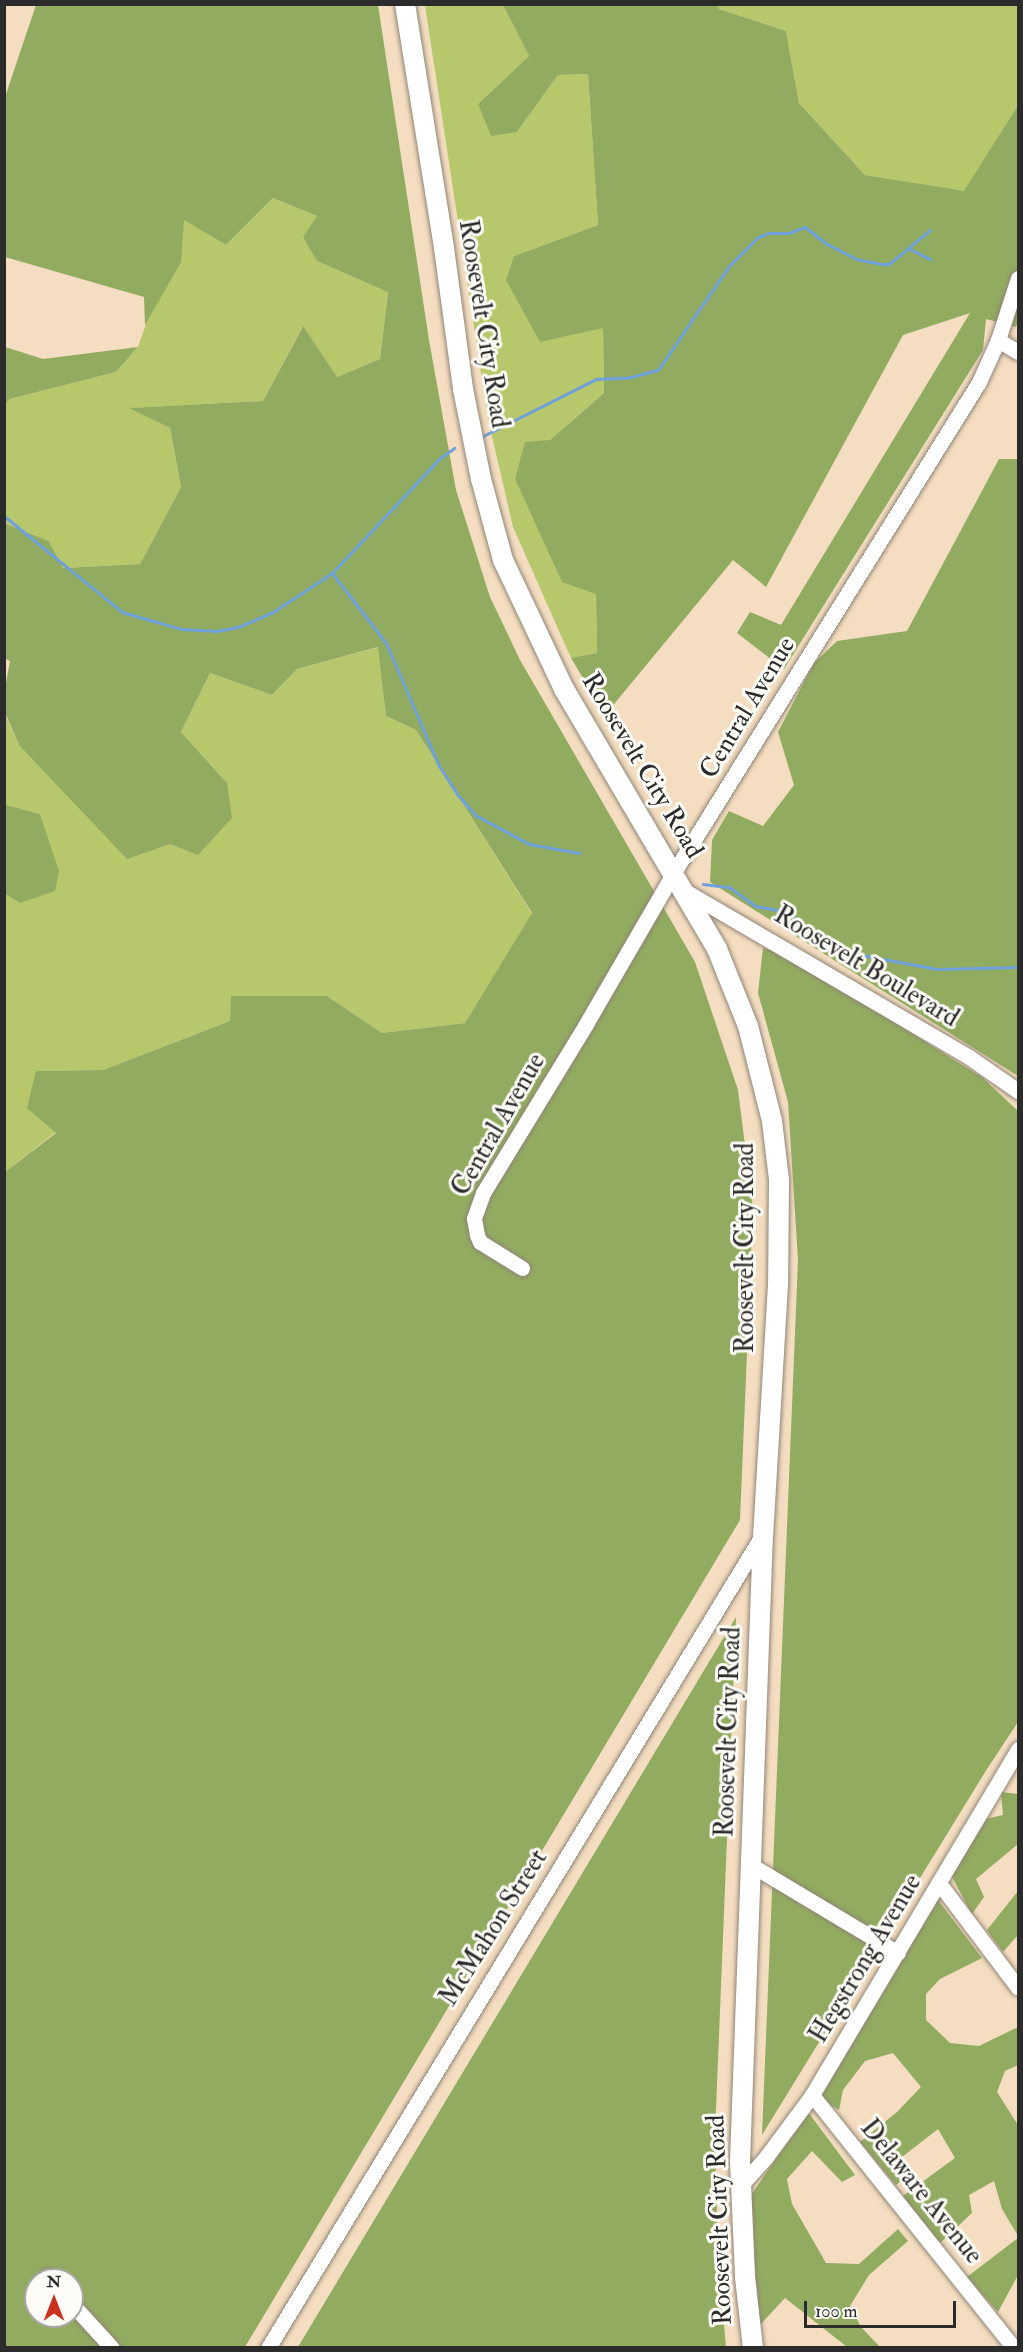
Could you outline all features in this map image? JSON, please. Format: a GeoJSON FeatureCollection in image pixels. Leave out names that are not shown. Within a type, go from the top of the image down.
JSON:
{"type":"FeatureCollection","features":[{"type":"Feature","properties":{"kind":"main road","name":"Roosevelt City Road"},"geometry":{"type":"LineString","coordinates":[[405,4],[444,248],[463,389],[481,479],[503,560],[564,689],[685,891],[728,973],[748,1026],[772,1120],[778,1180],[778,1285],[763,1534],[741,2185],[745,2277],[753,2348]]}},
{"type":"Feature","properties":{"kind":"street","name":"Central Avenue"},"geometry":{"type":"LineString","coordinates":[[522,1268],[480,1242],[475,1227],[477,1206],[674,872],[979,382],[998,340],[1018,278]]}},
{"type":"Feature","properties":{"kind":"street"},"geometry":{"type":"LineString","coordinates":[[998,340],[1018,352]]}},
{"type":"Feature","properties":{"kind":"street","name":"Roosevelt Boulevard"},"geometry":{"type":"LineString","coordinates":[[685,891],[758,931],[969,1057],[1018,1091]]}},
{"type":"Feature","properties":{"kind":"street","name":"McMahon Street"},"geometry":{"type":"LineString","coordinates":[[268,2348],[763,1534]]}},
{"type":"Feature","properties":{"kind":"street","name":"Hegstrong Avenue"},"geometry":{"type":"LineString","coordinates":[[741,2185],[812,2095],[1018,1749]]}},
{"type":"Feature","properties":{"kind":"street"},"geometry":{"type":"LineString","coordinates":[[751,1865],[898,1953]]}},
{"type":"Feature","properties":{"kind":"street"},"geometry":{"type":"LineString","coordinates":[[939,1883],[1018,1988]]}},
{"type":"Feature","properties":{"kind":"street","name":"Delaware Avenue"},"geometry":{"type":"LineString","coordinates":[[812,2095],[1014,2348]]}},
{"type":"Feature","properties":{"kind":"street"},"geometry":{"type":"LineString","coordinates":[[84,2317],[112,2348]]}},
{"type":"Feature","properties":{"kind":"green space"},"geometry":{"type":"Polygon","coordinates":[[[716,4],[719,9],[786,31],[799,103],[865,175],[964,191],[1018,105],[1018,321],[1016,327],[986,319],[983,350],[784,669],[737,633],[750,612],[781,625],[970,313],[903,335],[766,587],[733,560],[605,715],[571,658],[597,653],[596,594],[562,582],[515,479],[525,442],[550,440],[604,393],[603,328],[540,342],[506,280],[514,256],[598,225],[588,74],[558,75],[517,132],[491,136],[478,104],[529,56],[503,5],[716,4]]]}},
{"type":"Feature","properties":{"kind":"green space"},"geometry":{"type":"Polygon","coordinates":[[[36,5],[378,5],[429,340],[456,490],[490,597],[520,660],[695,962],[738,1090],[753,1209],[740,1520],[245,2347],[5,2347],[5,1172],[56,1133],[27,1108],[36,1071],[103,1070],[230,1021],[231,996],[327,996],[382,1033],[465,1023],[532,913],[416,730],[386,716],[378,647],[297,669],[272,695],[210,673],[181,732],[227,783],[232,818],[198,855],[170,844],[127,859],[19,745],[5,713],[5,688],[10,661],[4,658],[4,523],[49,541],[63,568],[140,564],[181,487],[170,428],[129,408],[263,401],[303,326],[337,377],[380,359],[388,292],[317,261],[303,237],[317,216],[273,198],[226,245],[184,220],[181,262],[145,325],[144,297],[5,257],[5,97],[36,5]]]}},
{"type":"Feature","properties":{"kind":"green space"},"geometry":{"type":"Polygon","coordinates":[[[425,5],[503,5],[529,56],[478,104],[517,132],[558,75],[588,74],[598,225],[514,256],[603,327],[604,393],[550,440],[596,594],[597,653],[571,658],[513,527],[488,419],[425,5]]]}},
{"type":"Feature","properties":{"kind":"green space"},"geometry":{"type":"Polygon","coordinates":[[[716,5],[1018,5],[1018,105],[964,192],[865,175],[799,103],[786,31],[719,9],[716,5]]]}},
{"type":"Feature","properties":{"kind":"green space"},"geometry":{"type":"Polygon","coordinates":[[[273,198],[317,216],[317,261],[388,291],[380,359],[337,377],[302,327],[263,401],[131,408],[170,428],[181,487],[140,564],[63,568],[49,541],[5,523],[5,404],[10,399],[116,372],[138,347],[183,219],[226,245],[273,198]]]}},
{"type":"Feature","properties":{"kind":"green space"},"geometry":{"type":"Polygon","coordinates":[[[5,347],[43,359],[138,347],[116,372],[10,399],[5,404],[5,347]]]}},
{"type":"Feature","properties":{"kind":"green space"},"geometry":{"type":"Polygon","coordinates":[[[999,459],[1018,459],[1018,1076],[710,882],[712,840],[729,811],[763,826],[794,785],[778,732],[814,663],[837,641],[907,631],[999,459]]]}},
{"type":"Feature","properties":{"kind":"green space"},"geometry":{"type":"Polygon","coordinates":[[[379,647],[386,716],[416,730],[532,914],[465,1023],[382,1033],[327,996],[232,996],[230,1021],[103,1070],[36,1071],[56,1132],[5,1172],[5,894],[21,903],[40,814],[7,805],[5,802],[4,713],[19,745],[170,844],[198,854],[227,783],[181,732],[210,673],[272,695],[297,669],[379,647]]]}},
{"type":"Feature","properties":{"kind":"green space"},"geometry":{"type":"Polygon","coordinates":[[[4,802],[7,805],[40,814],[59,871],[55,891],[20,903],[5,894],[4,802]]]}},
{"type":"Feature","properties":{"kind":"green space"},"geometry":{"type":"Polygon","coordinates":[[[763,948],[789,956],[983,1078],[1018,1111],[1018,1722],[762,2135],[798,1260],[788,1102],[758,993],[763,948]]]}},
{"type":"Feature","properties":{"kind":"green space"},"geometry":{"type":"Polygon","coordinates":[[[736,1617],[715,2134],[718,2257],[726,2347],[298,2347],[736,1617]]]}},
{"type":"Feature","properties":{"kind":"green space"},"geometry":{"type":"Polygon","coordinates":[[[1001,1792],[1018,1794],[1018,1844],[976,1879],[984,1897],[972,1914],[952,1877],[981,1820],[1003,1815],[1001,1792]]]}},
{"type":"Feature","properties":{"kind":"green space"},"geometry":{"type":"Polygon","coordinates":[[[1018,1891],[1018,1935],[1003,1952],[987,1930],[1018,1891]]]}},
{"type":"Feature","properties":{"kind":"green space"},"geometry":{"type":"Polygon","coordinates":[[[938,1900],[982,1958],[940,1979],[926,1994],[926,2020],[950,2043],[979,2046],[1018,2027],[1018,2065],[1005,2071],[997,2092],[1018,2125],[1018,2236],[1002,2209],[994,2181],[969,2195],[972,2213],[939,2244],[903,2196],[955,2158],[938,2129],[902,2157],[911,2173],[896,2185],[860,2142],[897,2112],[921,2087],[893,2053],[865,2061],[843,2090],[839,2110],[816,2096],[938,1900]]]}},
{"type":"Feature","properties":{"kind":"green space"},"geometry":{"type":"Polygon","coordinates":[[[808,2112],[855,2175],[842,2182],[812,2151],[787,2179],[792,2204],[826,2263],[859,2264],[898,2229],[908,2241],[869,2275],[850,2306],[861,2327],[880,2347],[847,2347],[785,2298],[760,2325],[749,2198],[808,2112]]]}},
{"type":"Feature","properties":{"kind":"green space"},"geometry":{"type":"Polygon","coordinates":[[[1018,2238],[1018,2275],[998,2312],[967,2277],[1018,2238]]]}},
{"type":"Feature","properties":{"kind":"waterway"},"geometry":{"type":"LineString","coordinates":[[481,437],[596,379],[631,377],[658,370],[729,266],[758,237],[769,233],[789,233],[805,227],[827,244],[856,259],[889,264],[930,230]]}},
{"type":"Feature","properties":{"kind":"waterway"},"geometry":{"type":"LineString","coordinates":[[908,248],[930,259]]}},
{"type":"Feature","properties":{"kind":"waterway"},"geometry":{"type":"LineString","coordinates":[[4,516],[122,612],[181,629],[217,631],[238,627],[273,612],[332,573],[439,459],[454,448]]}},
{"type":"Feature","properties":{"kind":"waterway"},"geometry":{"type":"LineString","coordinates":[[332,573],[386,643],[439,766],[457,794],[475,815],[529,844],[579,853]]}},
{"type":"Feature","properties":{"kind":"waterway"},"geometry":{"type":"LineString","coordinates":[[703,884],[729,887],[755,906],[783,911],[798,920],[824,948],[937,969],[1018,967]]}}]}
